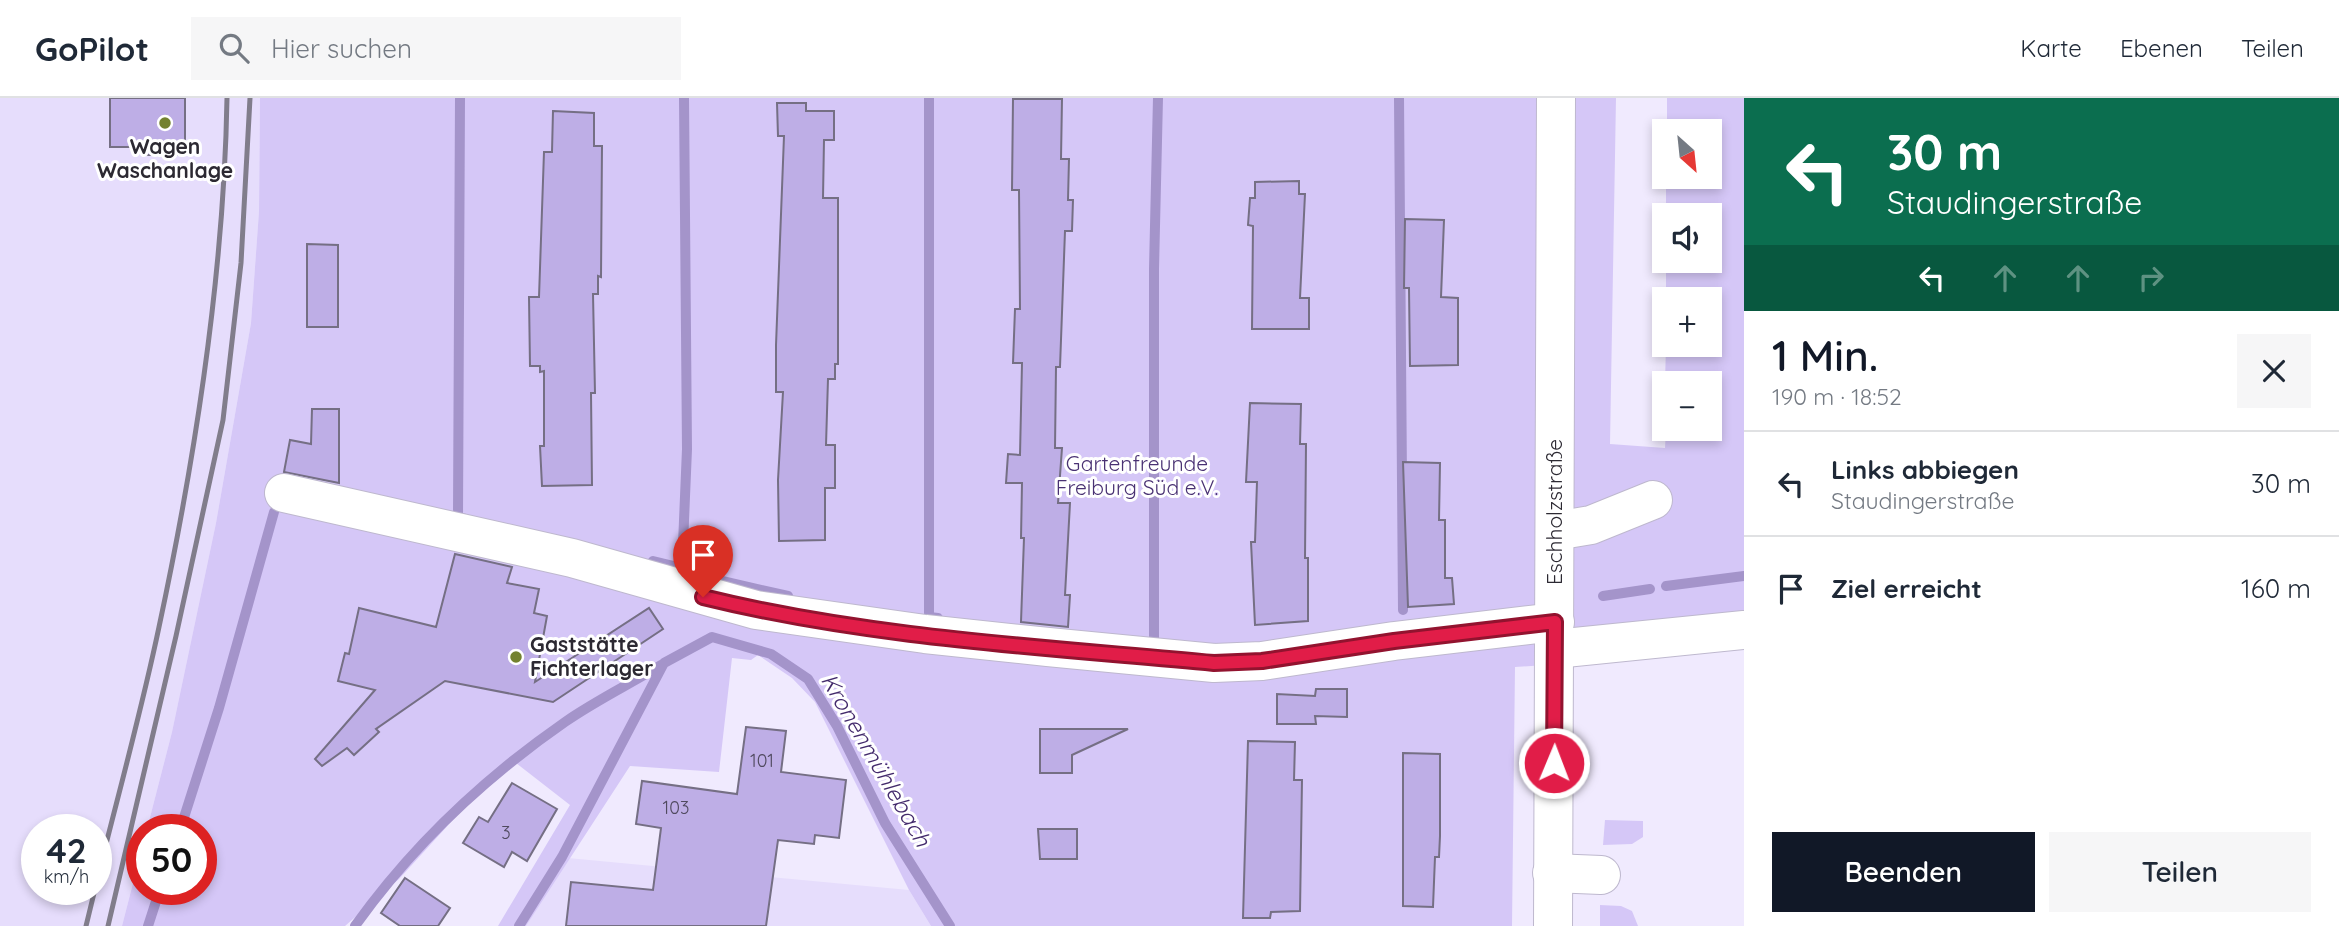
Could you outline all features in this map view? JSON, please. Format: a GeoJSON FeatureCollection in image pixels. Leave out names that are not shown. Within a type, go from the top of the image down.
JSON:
{"type":"FeatureCollection","features":[{"type":"Feature","properties":{"kind":"main road","name":"Eschholzstraße"},"geometry":{"type":"LineString","coordinates":[[1553,926],[1556,98]]}},
{"type":"Feature","properties":{"kind":"main road"},"geometry":{"type":"LineString","coordinates":[[284,493],[572,558],[756,610],[840,623],[1034,646],[1214,663],[1262,661],[1394,641],[1744,630]]}},
{"type":"Feature","properties":{"kind":"main road"},"geometry":{"type":"LineString","coordinates":[[1555,531],[1591,525],[1653,500]]}},
{"type":"Feature","properties":{"kind":"main road"},"geometry":{"type":"LineString","coordinates":[[1552,873],[1601,875]]}},
{"type":"Feature","properties":{"kind":"shaded area"},"geometry":{"type":"Polygon","coordinates":[[[0,98],[260,98],[259,211],[251,323],[216,523],[172,732],[151,814],[126,814],[127,905],[122,926],[0,926],[0,98]]]}},
{"type":"Feature","properties":{"kind":"shaded area"},"geometry":{"type":"Polygon","coordinates":[[[568,858],[909,890],[931,926],[526,926],[568,858]]]}},
{"type":"Feature","properties":{"kind":"green space","name":"Gartenfreunde Freiburg Süd e.V."},"geometry":{"type":"Polygon","coordinates":[[[260,98],[1616,98],[1610,444],[1665,448],[1665,441],[1722,441],[1722,371],[1665,371],[1666,357],[1722,357],[1722,287],[1666,287],[1666,273],[1722,273],[1722,203],[1666,203],[1666,189],[1722,189],[1722,119],[1667,119],[1667,98],[1744,98],[1744,616],[1605,661],[1515,667],[1512,926],[931,926],[909,890],[815,702],[792,678],[758,655],[751,660],[732,658],[719,772],[630,766],[526,926],[498,926],[570,805],[516,763],[462,810],[399,879],[345,926],[122,926],[127,905],[217,905],[217,814],[151,814],[172,732],[216,523],[251,323],[259,211],[260,98]]]}},
{"type":"Feature","properties":{"kind":"green space"},"geometry":{"type":"Polygon","coordinates":[[[1605,820],[1643,821],[1643,837],[1632,844],[1603,845],[1605,820]]]}},
{"type":"Feature","properties":{"kind":"green space"},"geometry":{"type":"Polygon","coordinates":[[[1600,905],[1621,906],[1632,911],[1638,926],[1600,926],[1600,905]]]}},
{"type":"Feature","properties":{"kind":"building"},"geometry":{"type":"Polygon","coordinates":[[[110,98],[185,98],[185,155],[145,155],[145,147],[110,147],[110,98]]]}},
{"type":"Feature","properties":{"kind":"building"},"geometry":{"type":"Polygon","coordinates":[[[1013,99],[1062,99],[1061,159],[1069,159],[1068,200],[1073,200],[1072,231],[1065,231],[1060,367],[1056,367],[1055,448],[1062,448],[1058,503],[1070,503],[1065,595],[1070,595],[1068,627],[1021,622],[1024,538],[1021,538],[1022,483],[1006,483],[1008,454],[1020,455],[1022,363],[1013,363],[1015,309],[1020,309],[1019,190],[1012,190],[1013,99]]]}},
{"type":"Feature","properties":{"kind":"building"},"geometry":{"type":"Polygon","coordinates":[[[777,103],[806,103],[806,111],[834,111],[834,140],[824,140],[823,198],[838,198],[838,364],[835,364],[835,379],[828,379],[826,445],[835,445],[835,488],[825,488],[825,540],[779,541],[778,480],[783,392],[776,392],[776,345],[784,136],[778,136],[777,103]]]}},
{"type":"Feature","properties":{"kind":"building"},"geometry":{"type":"Polygon","coordinates":[[[553,111],[594,113],[594,146],[602,146],[601,277],[598,276],[598,294],[593,294],[595,393],[591,393],[592,485],[542,486],[540,446],[544,446],[544,371],[540,372],[540,366],[530,366],[529,297],[539,297],[544,152],[552,152],[553,111]]]}},
{"type":"Feature","properties":{"kind":"building"},"geometry":{"type":"Polygon","coordinates":[[[1299,181],[1299,194],[1305,194],[1300,298],[1309,298],[1309,329],[1252,329],[1253,226],[1248,225],[1250,198],[1255,198],[1255,182],[1299,181]]]}},
{"type":"Feature","properties":{"kind":"building"},"geometry":{"type":"Polygon","coordinates":[[[1405,219],[1444,220],[1441,297],[1458,298],[1458,365],[1410,366],[1409,288],[1404,288],[1405,219]]]}},
{"type":"Feature","properties":{"kind":"building"},"geometry":{"type":"Polygon","coordinates":[[[307,244],[338,245],[338,327],[307,327],[307,244]]]}},
{"type":"Feature","properties":{"kind":"building"},"geometry":{"type":"Polygon","coordinates":[[[1250,403],[1301,404],[1300,444],[1306,444],[1305,558],[1308,558],[1308,621],[1255,625],[1251,542],[1255,542],[1257,482],[1246,482],[1250,403]]]}},
{"type":"Feature","properties":{"kind":"building"},"geometry":{"type":"Polygon","coordinates":[[[312,409],[339,409],[339,483],[284,472],[290,440],[311,444],[312,409]]]}},
{"type":"Feature","properties":{"kind":"building"},"geometry":{"type":"Polygon","coordinates":[[[1403,462],[1440,463],[1439,520],[1445,520],[1445,578],[1452,578],[1454,604],[1408,607],[1403,462]]]}},
{"type":"Feature","properties":{"kind":"building"},"geometry":{"type":"Polygon","coordinates":[[[455,554],[512,567],[507,583],[539,589],[534,613],[547,616],[535,682],[649,608],[663,629],[553,702],[445,681],[376,729],[379,732],[354,755],[347,748],[322,766],[315,759],[375,690],[338,681],[345,653],[349,654],[359,608],[436,627],[455,554]]]}},
{"type":"Feature","properties":{"kind":"building"},"geometry":{"type":"Polygon","coordinates":[[[1316,689],[1347,689],[1347,717],[1315,716],[1316,724],[1277,724],[1277,694],[1315,696],[1316,689]]]}},
{"type":"Feature","properties":{"kind":"building"},"geometry":{"type":"Polygon","coordinates":[[[746,727],[786,731],[781,772],[846,780],[839,838],[815,835],[814,844],[778,840],[766,926],[566,926],[571,882],[653,890],[661,828],[636,824],[642,781],[737,794],[746,727]]]}},
{"type":"Feature","properties":{"kind":"building"},"geometry":{"type":"Polygon","coordinates":[[[1040,729],[1128,729],[1072,755],[1072,773],[1040,773],[1040,729]]]}},
{"type":"Feature","properties":{"kind":"building"},"geometry":{"type":"Polygon","coordinates":[[[1248,741],[1295,742],[1294,780],[1302,780],[1300,911],[1271,912],[1270,918],[1243,918],[1248,741]]]}},
{"type":"Feature","properties":{"kind":"building"},"geometry":{"type":"Polygon","coordinates":[[[1403,753],[1440,754],[1440,836],[1439,857],[1435,857],[1433,907],[1403,906],[1403,753]]]}},
{"type":"Feature","properties":{"kind":"building"},"geometry":{"type":"Polygon","coordinates":[[[512,783],[557,809],[527,861],[512,852],[504,867],[463,843],[479,817],[488,822],[512,783]]]}},
{"type":"Feature","properties":{"kind":"building"},"geometry":{"type":"Polygon","coordinates":[[[1038,829],[1077,829],[1077,859],[1040,859],[1038,829]]]}},
{"type":"Feature","properties":{"kind":"building"},"geometry":{"type":"Polygon","coordinates":[[[405,878],[450,908],[438,926],[400,926],[381,913],[405,878]]]}},
{"type":"Feature","properties":{"kind":"waterway"},"geometry":{"type":"LineString","coordinates":[[460,98],[458,517],[466,519]]}},
{"type":"Feature","properties":{"kind":"waterway"},"geometry":{"type":"LineString","coordinates":[[653,561],[682,568],[687,449],[684,98]]}},
{"type":"Feature","properties":{"kind":"waterway"},"geometry":{"type":"LineString","coordinates":[[929,98],[929,617],[938,618]]}},
{"type":"Feature","properties":{"kind":"waterway"},"geometry":{"type":"LineString","coordinates":[[1148,645],[1154,646],[1154,269],[1158,98]]}},
{"type":"Feature","properties":{"kind":"waterway"},"geometry":{"type":"LineString","coordinates":[[1399,98],[1403,610]]}},
{"type":"Feature","properties":{"kind":"waterway"},"geometry":{"type":"LineString","coordinates":[[185,814],[219,708],[274,512]]}},
{"type":"Feature","properties":{"kind":"waterway"},"geometry":{"type":"LineString","coordinates":[[1666,586],[1744,576]]}},
{"type":"Feature","properties":{"kind":"waterway"},"geometry":{"type":"LineString","coordinates":[[722,581],[788,596]]}},
{"type":"Feature","properties":{"kind":"waterway"},"geometry":{"type":"LineString","coordinates":[[1603,596],[1650,589]]}},
{"type":"Feature","properties":{"kind":"waterway","name":"Kronenmühlebach"},"geometry":{"type":"LineString","coordinates":[[519,926],[562,857],[664,663],[712,637],[771,654],[808,679],[837,726],[885,823],[950,926]]}},
{"type":"Feature","properties":{"kind":"waterway","name":"Kronenmühlebach"},"geometry":{"type":"LineString","coordinates":[[355,926],[425,841],[478,790],[565,722],[661,665]]}},
{"type":"Feature","properties":{"kind":"waterway"},"geometry":{"type":"LineString","coordinates":[[148,926],[155,905]]}},
{"type":"Feature","properties":{"kind":"railway"},"geometry":{"type":"LineString","coordinates":[[112,822],[152,659],[196,430],[214,298],[225,164],[227,98]]}},
{"type":"Feature","properties":{"kind":"railway"},"geometry":{"type":"LineString","coordinates":[[108,926],[223,420],[241,263],[250,98]]}},
{"type":"Feature","properties":{"kind":"railway"},"geometry":{"type":"LineString","coordinates":[[86,926],[91,905]]}},
{"type":"Feature","properties":{"kind":"place","name":"Wagen Waschanlage"},"geometry":{"type":"Point","coordinates":[165,123]}},
{"type":"Feature","properties":{"kind":"place","name":"Gaststätte Fichterlager"},"geometry":{"type":"Point","coordinates":[516,657]}},
{"type":"Feature","properties":{"kind":"route"},"geometry":{"type":"LineString","coordinates":[[703,597],[756,610],[925,634],[1214,663],[1262,661],[1484,629],[1555,622],[1554,763]]}}]}
